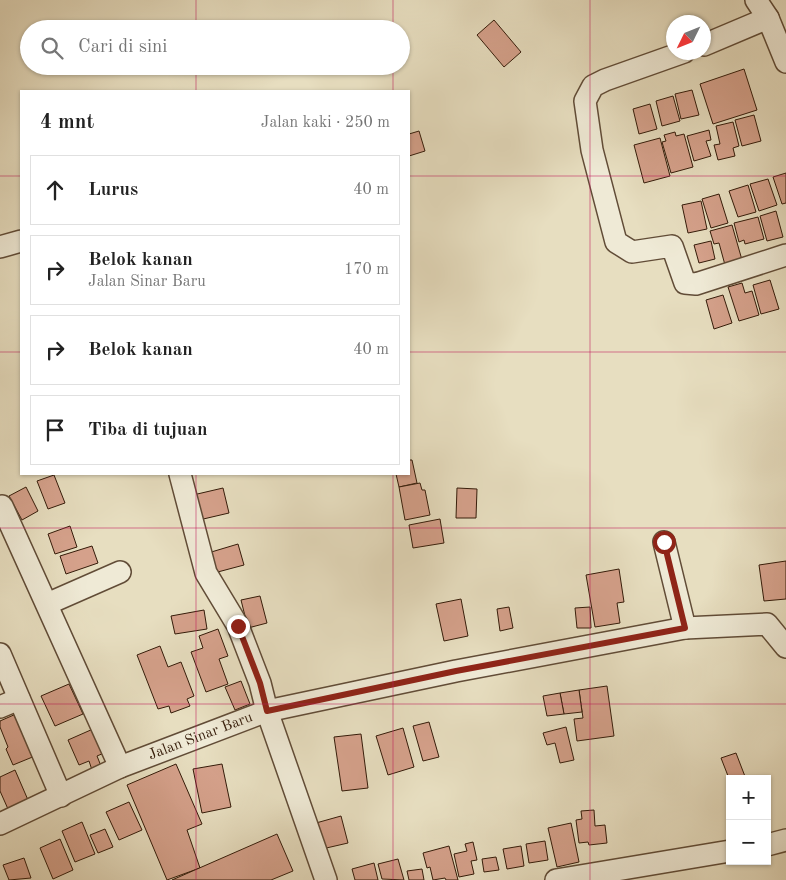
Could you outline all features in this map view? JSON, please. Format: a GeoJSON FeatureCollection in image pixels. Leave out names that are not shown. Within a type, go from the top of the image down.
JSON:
{"type":"FeatureCollection","features":[{"type":"Feature","properties":{"kind":"street"},"geometry":{"type":"LineString","coordinates":[[756,0],[776,28],[786,62]]}},
{"type":"Feature","properties":{"kind":"street"},"geometry":{"type":"LineString","coordinates":[[711,43],[776,28]]}},
{"type":"Feature","properties":{"kind":"street"},"geometry":{"type":"LineString","coordinates":[[666,58],[593,86],[585,101],[592,150],[616,242],[632,252],[672,246],[685,283],[696,284],[786,255]]}},
{"type":"Feature","properties":{"kind":"street"},"geometry":{"type":"LineString","coordinates":[[0,247],[20,241]]}},
{"type":"Feature","properties":{"kind":"street"},"geometry":{"type":"LineString","coordinates":[[180,475],[206,573],[238,626],[260,683],[267,711],[326,880]]}},
{"type":"Feature","properties":{"kind":"street"},"geometry":{"type":"LineString","coordinates":[[2,506],[120,767]]}},
{"type":"Feature","properties":{"kind":"street"},"geometry":{"type":"LineString","coordinates":[[664,542],[685,628]]}},
{"type":"Feature","properties":{"kind":"street"},"geometry":{"type":"LineString","coordinates":[[47,604],[120,572]]}},
{"type":"Feature","properties":{"kind":"street","name":"Jalan Sinar Baru"},"geometry":{"type":"LineString","coordinates":[[0,824],[120,767],[267,711],[456,671],[685,628],[776,623],[786,647]]}},
{"type":"Feature","properties":{"kind":"street"},"geometry":{"type":"LineString","coordinates":[[0,654],[10,703],[60,796]]}},
{"type":"Feature","properties":{"kind":"street"},"geometry":{"type":"LineString","coordinates":[[771,843],[786,840]]}},
{"type":"Feature","properties":{"kind":"street"},"geometry":{"type":"LineString","coordinates":[[556,880],[580,878],[726,852]]}},
{"type":"Feature","properties":{"kind":"building"},"geometry":{"type":"Polygon","coordinates":[[[494,20],[521,52],[504,67],[477,35],[494,20]]]}},
{"type":"Feature","properties":{"kind":"building"},"geometry":{"type":"Polygon","coordinates":[[[744,69],[757,110],[713,124],[700,84],[744,69]]]}},
{"type":"Feature","properties":{"kind":"building"},"geometry":{"type":"Polygon","coordinates":[[[692,90],[699,115],[681,119],[675,94],[692,90]]]}},
{"type":"Feature","properties":{"kind":"building"},"geometry":{"type":"Polygon","coordinates":[[[673,96],[680,121],[662,126],[656,101],[673,96]]]}},
{"type":"Feature","properties":{"kind":"building"},"geometry":{"type":"Polygon","coordinates":[[[650,104],[657,129],[639,134],[633,109],[650,104]]]}},
{"type":"Feature","properties":{"kind":"building"},"geometry":{"type":"Polygon","coordinates":[[[754,115],[761,141],[742,146],[735,120],[754,115]]]}},
{"type":"Feature","properties":{"kind":"building"},"geometry":{"type":"Polygon","coordinates":[[[733,122],[739,146],[733,148],[735,156],[718,160],[714,145],[720,144],[716,126],[733,122]]]}},
{"type":"Feature","properties":{"kind":"building"},"geometry":{"type":"Polygon","coordinates":[[[709,130],[711,140],[706,141],[711,156],[694,161],[687,136],[709,130]]]}},
{"type":"Feature","properties":{"kind":"building"},"geometry":{"type":"Polygon","coordinates":[[[419,131],[425,151],[410,156],[410,134],[419,131]]]}},
{"type":"Feature","properties":{"kind":"building"},"geometry":{"type":"Polygon","coordinates":[[[675,132],[676,136],[684,134],[693,167],[671,173],[662,142],[666,141],[664,135],[675,132]]]}},
{"type":"Feature","properties":{"kind":"building"},"geometry":{"type":"Polygon","coordinates":[[[660,138],[670,176],[644,183],[634,145],[660,138]]]}},
{"type":"Feature","properties":{"kind":"building"},"geometry":{"type":"Polygon","coordinates":[[[786,173],[786,203],[782,204],[773,177],[786,173]]]}},
{"type":"Feature","properties":{"kind":"building"},"geometry":{"type":"Polygon","coordinates":[[[768,179],[777,205],[759,211],[750,184],[768,179]]]}},
{"type":"Feature","properties":{"kind":"building"},"geometry":{"type":"Polygon","coordinates":[[[748,185],[756,212],[738,217],[729,191],[748,185]]]}},
{"type":"Feature","properties":{"kind":"building"},"geometry":{"type":"Polygon","coordinates":[[[719,194],[728,223],[711,228],[702,199],[719,194]]]}},
{"type":"Feature","properties":{"kind":"building"},"geometry":{"type":"Polygon","coordinates":[[[701,201],[707,229],[688,233],[682,205],[701,201]]]}},
{"type":"Feature","properties":{"kind":"building"},"geometry":{"type":"Polygon","coordinates":[[[776,211],[783,237],[767,241],[760,216],[776,211]]]}},
{"type":"Feature","properties":{"kind":"building"},"geometry":{"type":"Polygon","coordinates":[[[758,217],[764,239],[745,244],[744,240],[739,242],[734,223],[758,217]]]}},
{"type":"Feature","properties":{"kind":"building"},"geometry":{"type":"Polygon","coordinates":[[[732,225],[742,260],[725,265],[719,243],[714,244],[710,231],[732,225]]]}},
{"type":"Feature","properties":{"kind":"building"},"geometry":{"type":"Polygon","coordinates":[[[711,241],[715,259],[699,263],[694,245],[711,241]]]}},
{"type":"Feature","properties":{"kind":"building"},"geometry":{"type":"Polygon","coordinates":[[[770,280],[779,309],[761,314],[753,285],[770,280]]]}},
{"type":"Feature","properties":{"kind":"building"},"geometry":{"type":"Polygon","coordinates":[[[742,283],[745,293],[752,291],[759,315],[739,321],[728,287],[742,283]]]}},
{"type":"Feature","properties":{"kind":"building"},"geometry":{"type":"Polygon","coordinates":[[[723,295],[732,323],[714,329],[706,300],[723,295]]]}},
{"type":"Feature","properties":{"kind":"building"},"geometry":{"type":"Polygon","coordinates":[[[410,460],[412,460],[417,483],[399,487],[396,475],[410,475],[410,460]]]}},
{"type":"Feature","properties":{"kind":"building"},"geometry":{"type":"Polygon","coordinates":[[[54,475],[65,503],[48,509],[37,481],[54,475]]]}},
{"type":"Feature","properties":{"kind":"building"},"geometry":{"type":"Polygon","coordinates":[[[420,483],[422,490],[425,490],[430,515],[405,520],[399,487],[420,483]]]}},
{"type":"Feature","properties":{"kind":"building"},"geometry":{"type":"Polygon","coordinates":[[[26,487],[38,511],[22,520],[9,496],[26,487]]]}},
{"type":"Feature","properties":{"kind":"building"},"geometry":{"type":"Polygon","coordinates":[[[223,488],[229,513],[199,520],[193,495],[223,488]]]}},
{"type":"Feature","properties":{"kind":"building"},"geometry":{"type":"Polygon","coordinates":[[[457,488],[477,489],[476,518],[456,518],[457,488]]]}},
{"type":"Feature","properties":{"kind":"building"},"geometry":{"type":"Polygon","coordinates":[[[440,519],[444,543],[413,548],[409,525],[440,519]]]}},
{"type":"Feature","properties":{"kind":"building"},"geometry":{"type":"Polygon","coordinates":[[[70,526],[77,547],[55,554],[48,534],[70,526]]]}},
{"type":"Feature","properties":{"kind":"building"},"geometry":{"type":"Polygon","coordinates":[[[238,544],[244,565],[214,573],[208,553],[238,544]]]}},
{"type":"Feature","properties":{"kind":"building"},"geometry":{"type":"Polygon","coordinates":[[[92,546],[98,563],[66,574],[60,556],[92,546]]]}},
{"type":"Feature","properties":{"kind":"building"},"geometry":{"type":"Polygon","coordinates":[[[786,561],[786,599],[764,601],[759,565],[786,561]]]}},
{"type":"Feature","properties":{"kind":"building"},"geometry":{"type":"Polygon","coordinates":[[[619,569],[624,602],[617,603],[620,623],[595,627],[586,575],[619,569]]]}},
{"type":"Feature","properties":{"kind":"building"},"geometry":{"type":"Polygon","coordinates":[[[260,596],[267,623],[248,628],[241,600],[260,596]]]}},
{"type":"Feature","properties":{"kind":"building"},"geometry":{"type":"Polygon","coordinates":[[[461,599],[468,636],[444,641],[436,604],[461,599]]]}},
{"type":"Feature","properties":{"kind":"building"},"geometry":{"type":"Polygon","coordinates":[[[509,607],[513,628],[500,631],[497,609],[509,607]]]}},
{"type":"Feature","properties":{"kind":"building"},"geometry":{"type":"Polygon","coordinates":[[[590,607],[591,628],[577,628],[575,608],[590,607]]]}},
{"type":"Feature","properties":{"kind":"building"},"geometry":{"type":"Polygon","coordinates":[[[204,610],[207,629],[175,634],[171,616],[204,610]]]}},
{"type":"Feature","properties":{"kind":"building"},"geometry":{"type":"Polygon","coordinates":[[[218,629],[228,656],[219,659],[228,684],[206,692],[191,652],[203,648],[199,636],[218,629]]]}},
{"type":"Feature","properties":{"kind":"building"},"geometry":{"type":"Polygon","coordinates":[[[160,646],[168,667],[181,662],[194,696],[187,699],[190,706],[171,713],[169,706],[158,709],[137,655],[160,646]]]}},
{"type":"Feature","properties":{"kind":"building"},"geometry":{"type":"Polygon","coordinates":[[[241,681],[250,704],[235,710],[225,687],[241,681]]]}},
{"type":"Feature","properties":{"kind":"building"},"geometry":{"type":"Polygon","coordinates":[[[69,684],[83,714],[55,726],[41,696],[69,684]]]}},
{"type":"Feature","properties":{"kind":"building"},"geometry":{"type":"Polygon","coordinates":[[[607,686],[614,736],[577,741],[574,719],[583,718],[579,690],[607,686]]]}},
{"type":"Feature","properties":{"kind":"building"},"geometry":{"type":"Polygon","coordinates":[[[579,690],[582,712],[564,714],[560,693],[579,690]]]}},
{"type":"Feature","properties":{"kind":"building"},"geometry":{"type":"Polygon","coordinates":[[[560,693],[564,714],[547,716],[543,696],[560,693]]]}},
{"type":"Feature","properties":{"kind":"building"},"geometry":{"type":"Polygon","coordinates":[[[16,714],[35,756],[13,765],[6,749],[8,747],[0,727],[0,721],[16,714]]]}},
{"type":"Feature","properties":{"kind":"building"},"geometry":{"type":"Polygon","coordinates":[[[429,722],[439,757],[423,761],[413,726],[429,722]]]}},
{"type":"Feature","properties":{"kind":"building"},"geometry":{"type":"Polygon","coordinates":[[[566,727],[574,760],[560,763],[555,743],[547,745],[543,733],[566,727]]]}},
{"type":"Feature","properties":{"kind":"building"},"geometry":{"type":"Polygon","coordinates":[[[403,728],[414,767],[388,775],[376,736],[403,728]]]}},
{"type":"Feature","properties":{"kind":"building"},"geometry":{"type":"Polygon","coordinates":[[[93,729],[104,753],[97,756],[101,766],[92,770],[89,761],[79,765],[68,740],[93,729]]]}},
{"type":"Feature","properties":{"kind":"building"},"geometry":{"type":"Polygon","coordinates":[[[361,734],[368,788],[342,791],[334,737],[361,734]]]}},
{"type":"Feature","properties":{"kind":"building"},"geometry":{"type":"Polygon","coordinates":[[[736,753],[744,775],[728,775],[721,758],[736,753]]]}},
{"type":"Feature","properties":{"kind":"building"},"geometry":{"type":"Polygon","coordinates":[[[176,764],[202,824],[187,830],[200,868],[167,880],[127,785],[176,764]]]}},
{"type":"Feature","properties":{"kind":"building"},"geometry":{"type":"Polygon","coordinates":[[[222,764],[231,807],[202,813],[193,769],[222,764]]]}},
{"type":"Feature","properties":{"kind":"building"},"geometry":{"type":"Polygon","coordinates":[[[15,770],[28,800],[8,809],[0,791],[0,777],[15,770]]]}},
{"type":"Feature","properties":{"kind":"building"},"geometry":{"type":"Polygon","coordinates":[[[129,802],[142,830],[119,840],[106,812],[129,802]]]}},
{"type":"Feature","properties":{"kind":"building"},"geometry":{"type":"Polygon","coordinates":[[[594,810],[595,826],[605,825],[607,843],[589,845],[588,842],[579,843],[576,820],[582,819],[581,811],[594,810]]]}},
{"type":"Feature","properties":{"kind":"building"},"geometry":{"type":"Polygon","coordinates":[[[341,816],[348,843],[322,849],[316,823],[341,816]]]}},
{"type":"Feature","properties":{"kind":"building"},"geometry":{"type":"Polygon","coordinates":[[[82,822],[95,854],[75,862],[62,831],[82,822]]]}},
{"type":"Feature","properties":{"kind":"building"},"geometry":{"type":"Polygon","coordinates":[[[571,823],[579,862],[557,867],[548,828],[571,823]]]}},
{"type":"Feature","properties":{"kind":"building"},"geometry":{"type":"Polygon","coordinates":[[[105,829],[113,847],[98,853],[90,835],[105,829]]]}},
{"type":"Feature","properties":{"kind":"building"},"geometry":{"type":"Polygon","coordinates":[[[277,834],[293,871],[271,880],[172,880],[277,834]]]}},
{"type":"Feature","properties":{"kind":"building"},"geometry":{"type":"Polygon","coordinates":[[[60,839],[73,870],[53,879],[40,848],[60,839]]]}},
{"type":"Feature","properties":{"kind":"building"},"geometry":{"type":"Polygon","coordinates":[[[545,841],[548,860],[529,863],[526,844],[545,841]]]}},
{"type":"Feature","properties":{"kind":"building"},"geometry":{"type":"Polygon","coordinates":[[[473,842],[477,860],[471,861],[474,874],[459,877],[454,854],[467,851],[465,844],[473,842]]]}},
{"type":"Feature","properties":{"kind":"building"},"geometry":{"type":"Polygon","coordinates":[[[449,846],[458,880],[446,880],[445,878],[433,880],[430,867],[427,868],[423,853],[449,846]]]}},
{"type":"Feature","properties":{"kind":"building"},"geometry":{"type":"Polygon","coordinates":[[[521,846],[524,866],[507,869],[503,849],[521,846]]]}},
{"type":"Feature","properties":{"kind":"building"},"geometry":{"type":"Polygon","coordinates":[[[496,857],[499,870],[484,872],[482,859],[496,857]]]}},
{"type":"Feature","properties":{"kind":"building"},"geometry":{"type":"Polygon","coordinates":[[[24,858],[31,878],[9,880],[3,865],[24,858]]]}},
{"type":"Feature","properties":{"kind":"building"},"geometry":{"type":"Polygon","coordinates":[[[398,859],[404,880],[382,879],[378,864],[398,859]]]}},
{"type":"Feature","properties":{"kind":"building"},"geometry":{"type":"Polygon","coordinates":[[[374,863],[378,880],[355,880],[352,869],[374,863]]]}},
{"type":"Feature","properties":{"kind":"building"},"geometry":{"type":"Polygon","coordinates":[[[422,869],[424,880],[409,880],[407,871],[422,869]]]}},
{"type":"Feature","properties":{"kind":"route"},"geometry":{"type":"LineString","coordinates":[[238,626],[260,683],[267,711],[456,671],[685,628],[664,542]]}}]}
